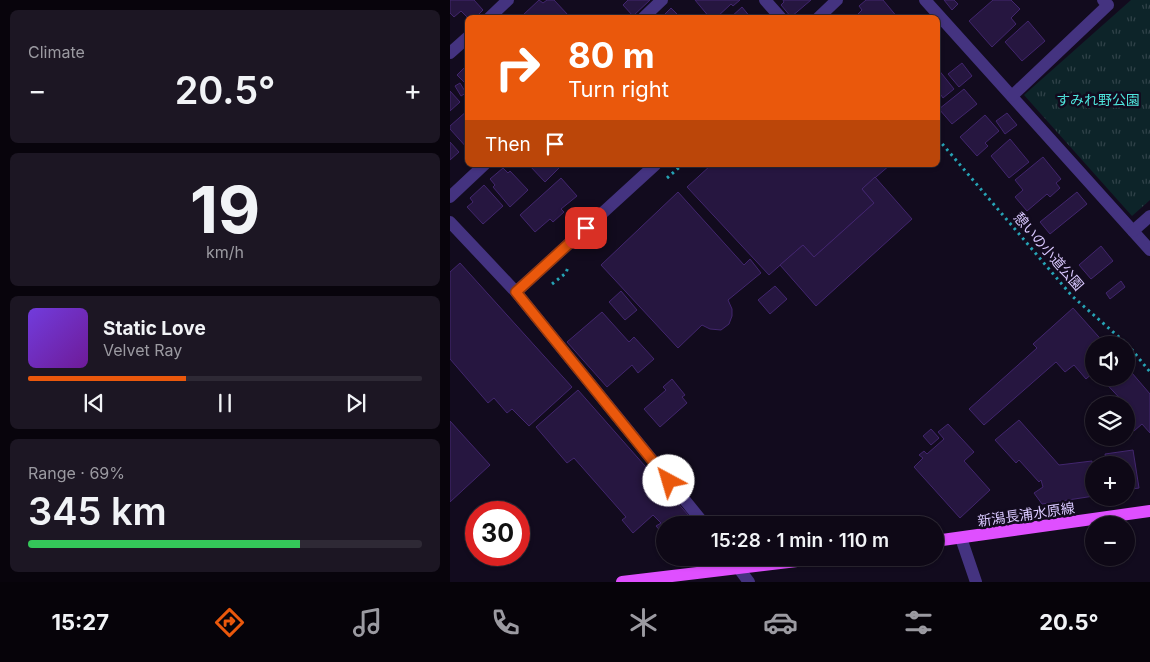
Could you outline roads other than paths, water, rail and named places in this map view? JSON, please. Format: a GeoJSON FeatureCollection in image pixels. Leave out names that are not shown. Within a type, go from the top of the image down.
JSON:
{"type":"FeatureCollection","features":[{"type":"Feature","properties":{"kind":"main road","name":"新潟長浦水原線"},"geometry":{"type":"LineString","coordinates":[[944,540],[1150,511]]}},
{"type":"Feature","properties":{"kind":"main road"},"geometry":{"type":"LineString","coordinates":[[622,582],[712,566]]}},
{"type":"Feature","properties":{"kind":"street"},"geometry":{"type":"LineString","coordinates":[[492,15],[508,0]]}},
{"type":"Feature","properties":{"kind":"street"},"geometry":{"type":"LineString","coordinates":[[646,15],[662,0]]}},
{"type":"Feature","properties":{"kind":"street"},"geometry":{"type":"LineString","coordinates":[[765,0],[778,15]]}},
{"type":"Feature","properties":{"kind":"street"},"geometry":{"type":"LineString","coordinates":[[821,15],[837,0]]}},
{"type":"Feature","properties":{"kind":"street"},"geometry":{"type":"LineString","coordinates":[[925,0],[939,15]]}},
{"type":"Feature","properties":{"kind":"street"},"geometry":{"type":"LineString","coordinates":[[1012,96],[1108,5],[1103,0]]}},
{"type":"Feature","properties":{"kind":"street"},"geometry":{"type":"LineString","coordinates":[[940,17],[1150,250]]}},
{"type":"Feature","properties":{"kind":"street"},"geometry":{"type":"LineString","coordinates":[[450,53],[465,40]]}},
{"type":"Feature","properties":{"kind":"street"},"geometry":{"type":"LineString","coordinates":[[450,197],[482,167]]}},
{"type":"Feature","properties":{"kind":"street"},"geometry":{"type":"LineString","coordinates":[[516,292],[653,167]]}},
{"type":"Feature","properties":{"kind":"street"},"geometry":{"type":"LineString","coordinates":[[1133,231],[1150,216]]}},
{"type":"Feature","properties":{"kind":"street"},"geometry":{"type":"LineString","coordinates":[[450,222],[516,292],[698,516]]}},
{"type":"Feature","properties":{"kind":"street"},"geometry":{"type":"LineString","coordinates":[[962,538],[976,582]]}},
{"type":"Feature","properties":{"kind":"street"},"geometry":{"type":"LineString","coordinates":[[738,566],[749,582]]}},
{"type":"Feature","properties":{"kind":"park label","name":"すみれ野公園"},"geometry":{"type":"Point","coordinates":[1098,99]}}]}
